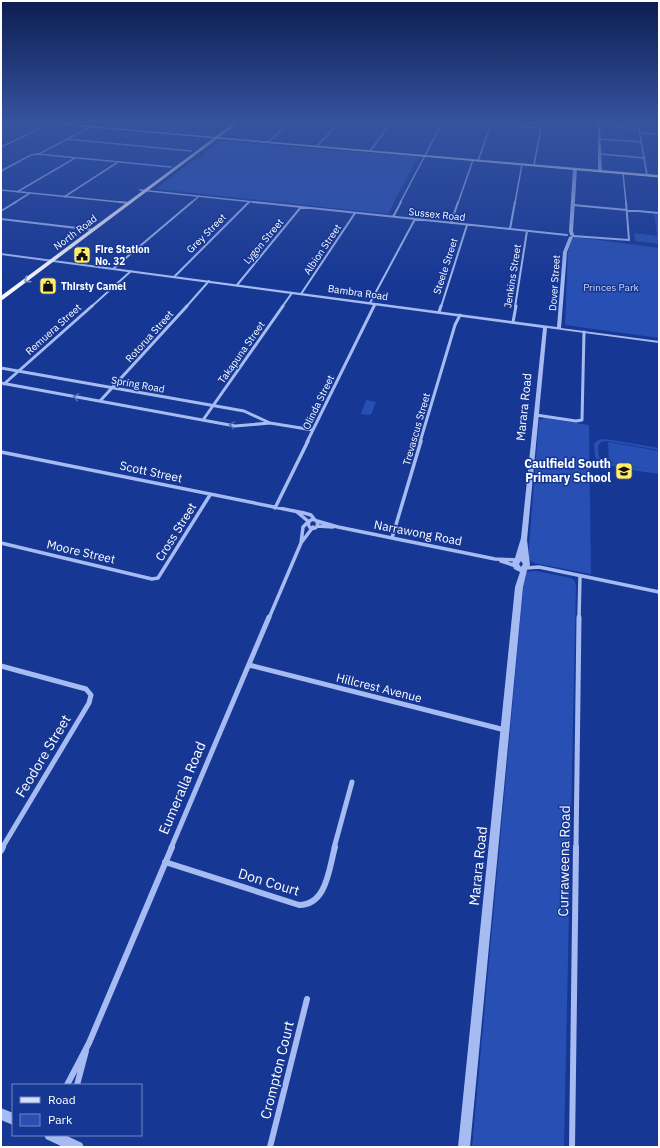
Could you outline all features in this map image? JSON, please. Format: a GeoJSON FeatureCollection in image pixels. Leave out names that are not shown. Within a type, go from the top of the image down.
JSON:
{"type":"FeatureCollection","features":[{"type":"Feature","properties":{"kind":"highway","name":"North Road"},"geometry":{"type":"LineString","coordinates":[[1,290],[158,177]]}},
{"type":"Feature","properties":{"kind":"highway","name":"North Road"},"geometry":{"type":"LineString","coordinates":[[1,299],[165,177]]}},
{"type":"Feature","properties":{"kind":"highway"},"geometry":{"type":"LineString","coordinates":[[68,242],[76,243]]}},
{"type":"Feature","properties":{"kind":"street"},"geometry":{"type":"LineString","coordinates":[[16,192],[42,177]]}},
{"type":"Feature","properties":{"kind":"street"},"geometry":{"type":"LineString","coordinates":[[64,197],[96,177]]}},
{"type":"Feature","properties":{"kind":"street"},"geometry":{"type":"LineString","coordinates":[[393,217],[414,177]]}},
{"type":"Feature","properties":{"kind":"street"},"geometry":{"type":"LineString","coordinates":[[451,223],[467,177]]}},
{"type":"Feature","properties":{"kind":"street"},"geometry":{"type":"LineString","coordinates":[[510,229],[520,177]]}},
{"type":"Feature","properties":{"kind":"street","name":"Dover Street"},"geometry":{"type":"LineString","coordinates":[[559,329],[565,252],[570,236],[574,177]]}},
{"type":"Feature","properties":{"kind":"street"},"geometry":{"type":"LineString","coordinates":[[623,177],[627,210]]}},
{"type":"Feature","properties":{"kind":"street"},"geometry":{"type":"LineString","coordinates":[[1,190],[130,203]]}},
{"type":"Feature","properties":{"kind":"street","name":"Sussex Road"},"geometry":{"type":"LineString","coordinates":[[140,190],[628,241],[630,239],[627,210]]}},
{"type":"Feature","properties":{"kind":"street"},"geometry":{"type":"LineString","coordinates":[[1,211],[30,193]]}},
{"type":"Feature","properties":{"kind":"street"},"geometry":{"type":"LineString","coordinates":[[114,268],[199,196]]}},
{"type":"Feature","properties":{"kind":"street","name":"Grey Street"},"geometry":{"type":"LineString","coordinates":[[174,276],[249,202]]}},
{"type":"Feature","properties":{"kind":"street"},"geometry":{"type":"LineString","coordinates":[[572,205],[659,213]]}},
{"type":"Feature","properties":{"kind":"street","name":"Lygon Street"},"geometry":{"type":"LineString","coordinates":[[237,285],[301,207]]}},
{"type":"Feature","properties":{"kind":"street","name":"Albion Street"},"geometry":{"type":"LineString","coordinates":[[301,294],[355,213]]}},
{"type":"Feature","properties":{"kind":"street"},"geometry":{"type":"LineString","coordinates":[[1,219],[94,230]]}},
{"type":"Feature","properties":{"kind":"street","name":"Olinda Street"},"geometry":{"type":"LineString","coordinates":[[275,508],[415,219]]}},
{"type":"Feature","properties":{"kind":"street","name":"Steele Street"},"geometry":{"type":"LineString","coordinates":[[439,312],[467,225]]}},
{"type":"Feature","properties":{"kind":"street","name":"Jenkins Street"},"geometry":{"type":"LineString","coordinates":[[513,322],[527,231]]}},
{"type":"Feature","properties":{"kind":"street","name":"Bambra Road"},"geometry":{"type":"LineString","coordinates":[[1,254],[659,342]]}},
{"type":"Feature","properties":{"kind":"street","name":"Remuera Street"},"geometry":{"type":"LineString","coordinates":[[2,384],[131,271]]}},
{"type":"Feature","properties":{"kind":"street","name":"Rotorua Street"},"geometry":{"type":"LineString","coordinates":[[100,401],[209,281]]}},
{"type":"Feature","properties":{"kind":"street","name":"Takapuna Street"},"geometry":{"type":"LineString","coordinates":[[203,420],[292,292]]}},
{"type":"Feature","properties":{"kind":"street","name":"Trevascus Street"},"geometry":{"type":"LineString","coordinates":[[392,538],[458,315]]}},
{"type":"Feature","properties":{"kind":"street","name":"Marara Road"},"geometry":{"type":"LineString","coordinates":[[464,1147],[518,587],[521,564],[526,550],[524,538],[544,327]]}},
{"type":"Feature","properties":{"kind":"street"},"geometry":{"type":"LineString","coordinates":[[536,415],[576,421],[582,420],[584,332]]}},
{"type":"Feature","properties":{"kind":"street","name":"Spring Road"},"geometry":{"type":"LineString","coordinates":[[1,368],[249,412],[270,423]]}},
{"type":"Feature","properties":{"kind":"street","name":"Spring Road"},"geometry":{"type":"LineString","coordinates":[[2,384],[242,426],[270,423],[313,430]]}},
{"type":"Feature","properties":{"kind":"street","name":"Scott Street"},"geometry":{"type":"LineString","coordinates":[[1,452],[308,514],[316,521]]}},
{"type":"Feature","properties":{"kind":"street","name":"Cross Street"},"geometry":{"type":"LineString","coordinates":[[157,578],[161,575],[210,495]]}},
{"type":"Feature","properties":{"kind":"street","name":"Scott Street"},"geometry":{"type":"LineString","coordinates":[[297,512],[309,522],[309,526],[315,527]]}},
{"type":"Feature","properties":{"kind":"street"},"geometry":{"type":"LineString","coordinates":[[309,522],[316,521],[318,523],[315,527]]}},
{"type":"Feature","properties":{"kind":"street","name":"Narrawong Road"},"geometry":{"type":"LineString","coordinates":[[316,521],[338,527],[659,592]]}},
{"type":"Feature","properties":{"kind":"street","name":"Eumeralla Road"},"geometry":{"type":"LineString","coordinates":[[68,1084],[89,1043],[301,543],[303,527],[309,522]]}},
{"type":"Feature","properties":{"kind":"street","name":"Narrawong Road"},"geometry":{"type":"LineString","coordinates":[[315,527],[338,527]]}},
{"type":"Feature","properties":{"kind":"street","name":"Eumeralla Road"},"geometry":{"type":"LineString","coordinates":[[301,543],[315,527]]}},
{"type":"Feature","properties":{"kind":"street","name":"Moore Street"},"geometry":{"type":"LineString","coordinates":[[1,543],[152,579],[157,578]]}},
{"type":"Feature","properties":{"kind":"street","name":"Curraweena Road"},"geometry":{"type":"LineString","coordinates":[[572,1147],[580,576]]}},
{"type":"Feature","properties":{"kind":"street","name":"Hillcrest Avenue"},"geometry":{"type":"LineString","coordinates":[[248,665],[505,730]]}},
{"type":"Feature","properties":{"kind":"street","name":"Feodore Street"},"geometry":{"type":"LineString","coordinates":[[1,666],[86,689],[91,692],[89,703],[4,840],[1,850]]}},
{"type":"Feature","properties":{"kind":"street","name":"Don Court"},"geometry":{"type":"LineString","coordinates":[[165,862],[299,905],[308,905],[317,899],[324,888],[352,782]]}},
{"type":"Feature","properties":{"kind":"street","name":"Crompton Court"},"geometry":{"type":"LineString","coordinates":[[270,1147],[307,999]]}},
{"type":"Feature","properties":{"kind":"street","name":"Eumeralla Road"},"geometry":{"type":"LineString","coordinates":[[77,1084],[89,1043]]}},
{"type":"Feature","properties":{"kind":"street"},"geometry":{"type":"LineString","coordinates":[[1,1114],[12,1119]]}},
{"type":"Feature","properties":{"kind":"street"},"geometry":{"type":"LineString","coordinates":[[54,1136],[78,1147]]}},
{"type":"Feature","properties":{"kind":"green space"},"geometry":{"type":"Polygon","coordinates":[[[172,177],[408,177],[388,214],[156,189],[172,177]]]}},
{"type":"Feature","properties":{"kind":"green space"},"geometry":{"type":"Polygon","coordinates":[[[654,214],[659,215],[659,244],[635,241],[634,233],[657,236],[654,214]]]}},
{"type":"Feature","properties":{"kind":"green space","name":"Princes Park"},"geometry":{"type":"Polygon","coordinates":[[[575,237],[659,248],[659,338],[565,325],[568,252],[572,239],[575,237]]]}},
{"type":"Feature","properties":{"kind":"green space"},"geometry":{"type":"Polygon","coordinates":[[[366,400],[376,402],[371,415],[361,414],[366,400]]]}},
{"type":"Feature","properties":{"kind":"green space"},"geometry":{"type":"Polygon","coordinates":[[[545,418],[589,425],[591,574],[534,563],[528,559],[539,420],[545,418]]]}},
{"type":"Feature","properties":{"kind":"green space"},"geometry":{"type":"Polygon","coordinates":[[[605,439],[659,448],[659,450],[606,441],[601,442],[598,446],[599,457],[606,462],[659,471],[659,474],[615,467],[600,461],[595,457],[594,444],[598,440],[605,439]]]}},
{"type":"Feature","properties":{"kind":"green space"},"geometry":{"type":"Polygon","coordinates":[[[608,442],[659,451],[659,471],[609,462],[608,442]]]}},
{"type":"Feature","properties":{"kind":"green space"},"geometry":{"type":"Polygon","coordinates":[[[536,571],[571,578],[574,580],[576,585],[564,1147],[472,1147],[524,579],[526,572],[536,571]]]}},
{"type":"Feature","properties":{"kind":"tram line"},"geometry":{"type":"LineString","coordinates":[[654,177],[659,177]]}},
{"type":"Feature","properties":{"kind":"place","name":"Fire Station No. 32"},"geometry":{"type":"Point","coordinates":[82,255]}},
{"type":"Feature","properties":{"kind":"place","name":"Thirsty Camel"},"geometry":{"type":"Point","coordinates":[48,286]}},
{"type":"Feature","properties":{"kind":"place","name":"Caulfield South Primary School"},"geometry":{"type":"Point","coordinates":[624,471]}}]}
